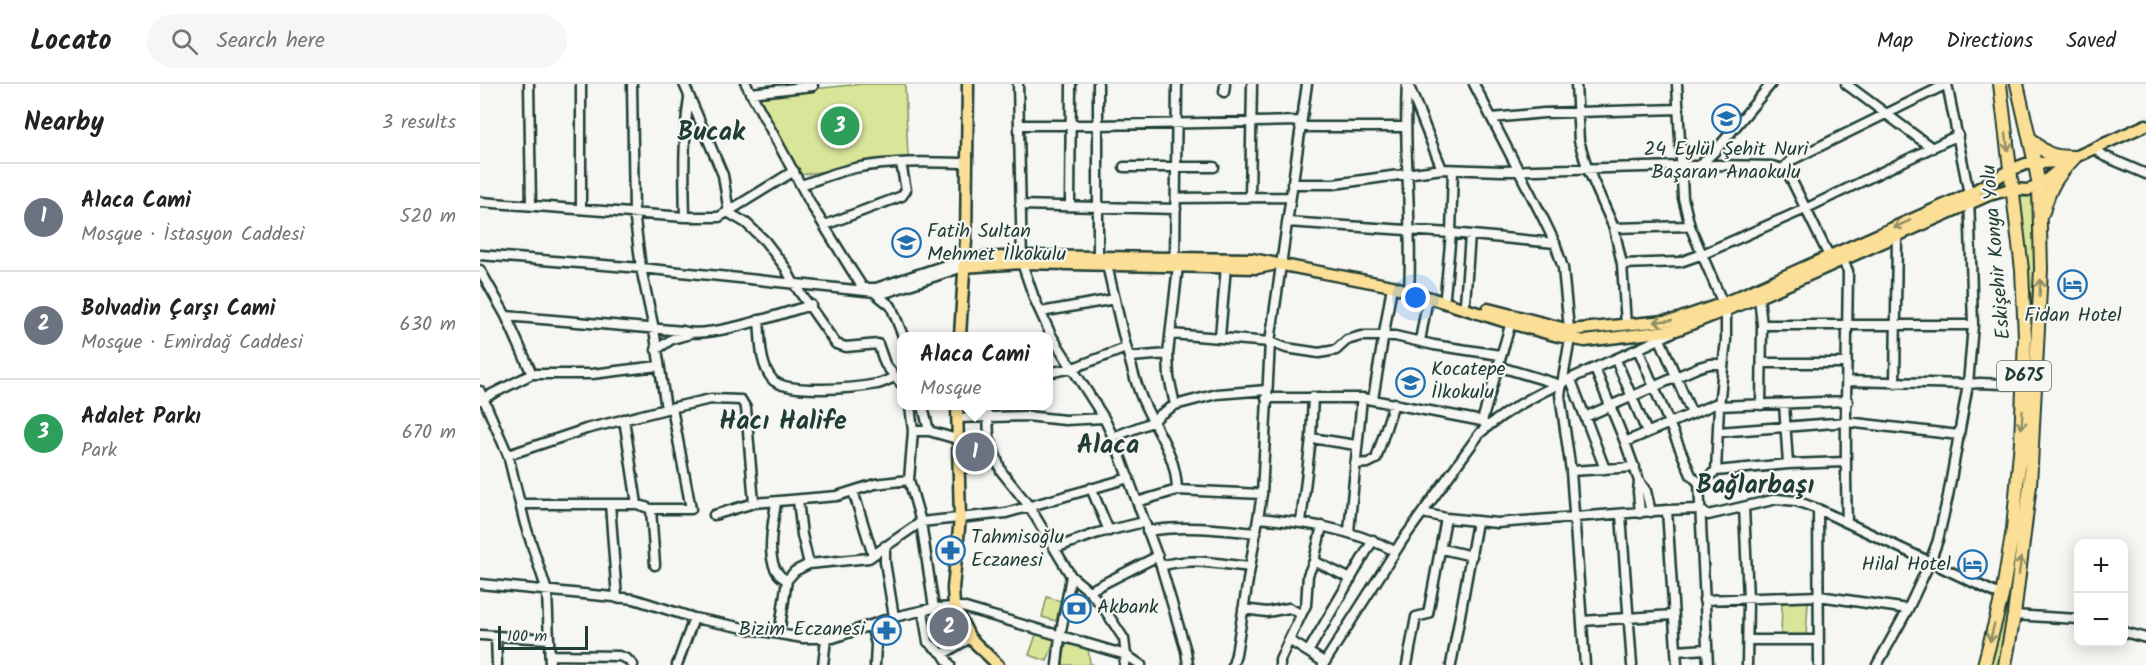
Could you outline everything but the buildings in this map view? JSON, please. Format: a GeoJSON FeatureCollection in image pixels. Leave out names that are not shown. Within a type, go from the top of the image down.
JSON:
{"type":"FeatureCollection","features":[{"type":"Feature","properties":{"kind":"highway","name":"Eskişehir Konya Yolu"},"geometry":{"type":"LineString","coordinates":[[1984,665],[2002,596],[2013,529],[2024,385],[2025,337],[2022,270],[2000,84]]}},
{"type":"Feature","properties":{"kind":"highway","name":"D675"},"geometry":{"type":"LineString","coordinates":[[2016,84],[2035,164]]}},
{"type":"Feature","properties":{"kind":"highway"},"geometry":{"type":"LineString","coordinates":[[2028,136],[2046,153],[2056,157],[2076,157]]}},
{"type":"Feature","properties":{"kind":"highway"},"geometry":{"type":"LineString","coordinates":[[2040,223],[2052,184],[2059,173],[2076,157]]}},
{"type":"Feature","properties":{"kind":"highway","name":"Eskişehir Konya Yolu"},"geometry":{"type":"LineString","coordinates":[[2005,665],[2014,615],[2030,484],[2042,269],[2039,186],[2035,164]]}},
{"type":"Feature","properties":{"kind":"main road"},"geometry":{"type":"LineString","coordinates":[[962,84],[964,263]]}},
{"type":"Feature","properties":{"kind":"main road"},"geometry":{"type":"LineString","coordinates":[[960,332],[966,240],[968,84]]}},
{"type":"Feature","properties":{"kind":"main road"},"geometry":{"type":"LineString","coordinates":[[1570,334],[1675,320],[1759,297],[1836,258],[1897,237],[1969,199],[2010,170],[2076,157],[2146,125]]}},
{"type":"Feature","properties":{"kind":"main road"},"geometry":{"type":"LineString","coordinates":[[1409,289],[1428,297],[1570,334],[1585,341],[1676,330],[1969,199],[2011,189],[2028,190],[2039,186],[2076,157]]}},
{"type":"Feature","properties":{"kind":"main road"},"geometry":{"type":"LineString","coordinates":[[964,263],[1021,260],[1177,262],[1252,259],[1445,297],[1512,319]]}},
{"type":"Feature","properties":{"kind":"main road"},"geometry":{"type":"LineString","coordinates":[[1177,262],[1257,268],[1281,263]]}},
{"type":"Feature","properties":{"kind":"main road"},"geometry":{"type":"LineString","coordinates":[[957,410],[960,518],[953,588],[954,606],[970,638],[998,665]]}},
{"type":"Feature","properties":{"kind":"street"},"geometry":{"type":"LineString","coordinates":[[529,84],[531,205]]}},
{"type":"Feature","properties":{"kind":"street"},"geometry":{"type":"LineString","coordinates":[[581,84],[581,209]]}},
{"type":"Feature","properties":{"kind":"street"},"geometry":{"type":"LineString","coordinates":[[520,504],[561,502],[637,504],[651,509],[691,509],[658,366],[654,328],[641,268],[634,212],[632,84]]}},
{"type":"Feature","properties":{"kind":"street"},"geometry":{"type":"LineString","coordinates":[[684,84],[723,176],[729,213]]}},
{"type":"Feature","properties":{"kind":"street"},"geometry":{"type":"LineString","coordinates":[[1018,84],[1021,260],[1050,332]]}},
{"type":"Feature","properties":{"kind":"street"},"geometry":{"type":"LineString","coordinates":[[1070,205],[1071,84]]}},
{"type":"Feature","properties":{"kind":"street"},"geometry":{"type":"LineString","coordinates":[[1098,84],[1101,262],[1115,298],[1140,392],[1152,422],[1168,448],[1175,468],[1177,490]]}},
{"type":"Feature","properties":{"kind":"street"},"geometry":{"type":"LineString","coordinates":[[1175,405],[1169,377],[1168,354],[1177,262],[1177,84]]}},
{"type":"Feature","properties":{"kind":"street"},"geometry":{"type":"LineString","coordinates":[[1250,198],[1252,84]]}},
{"type":"Feature","properties":{"kind":"street"},"geometry":{"type":"LineString","coordinates":[[1233,665],[1262,494],[1270,342],[1307,84]]}},
{"type":"Feature","properties":{"kind":"street"},"geometry":{"type":"LineString","coordinates":[[1408,84],[1404,127],[1408,175],[1409,289]]}},
{"type":"Feature","properties":{"kind":"street"},"geometry":{"type":"LineString","coordinates":[[1408,84],[1442,169]]}},
{"type":"Feature","properties":{"kind":"street"},"geometry":{"type":"LineString","coordinates":[[1474,84],[1555,243],[1563,268],[1570,334],[1560,394],[1575,519],[1585,665]]}},
{"type":"Feature","properties":{"kind":"street"},"geometry":{"type":"LineString","coordinates":[[1576,84],[1579,141],[1587,167],[1614,228],[1622,264],[1626,325]]}},
{"type":"Feature","properties":{"kind":"street"},"geometry":{"type":"LineString","coordinates":[[1677,84],[1683,198],[1690,225],[1725,307],[1726,340],[1719,406],[1716,471]]}},
{"type":"Feature","properties":{"kind":"street"},"geometry":{"type":"LineString","coordinates":[[1700,166],[1718,149],[1771,84]]}},
{"type":"Feature","properties":{"kind":"street"},"geometry":{"type":"LineString","coordinates":[[1783,169],[1790,161],[1947,84],[1969,199],[1973,325],[1968,384],[1938,540],[1908,609],[1877,665]]}},
{"type":"Feature","properties":{"kind":"street"},"geometry":{"type":"LineString","coordinates":[[1850,85],[1932,148]]}},
{"type":"Feature","properties":{"kind":"street"},"geometry":{"type":"LineString","coordinates":[[813,86],[748,88],[801,185],[863,288],[875,293],[891,306],[901,332]]}},
{"type":"Feature","properties":{"kind":"street"},"geometry":{"type":"LineString","coordinates":[[685,217],[684,152],[689,97]]}},
{"type":"Feature","properties":{"kind":"street"},"geometry":{"type":"LineString","coordinates":[[1492,118],[1527,114],[1679,109]]}},
{"type":"Feature","properties":{"kind":"street"},"geometry":{"type":"LineString","coordinates":[[1019,125],[1252,121],[1404,127]]}},
{"type":"Feature","properties":{"kind":"street"},"geometry":{"type":"LineString","coordinates":[[1622,264],[1680,262],[1703,254],[1805,209],[1958,135]]}},
{"type":"Feature","properties":{"kind":"street"},"geometry":{"type":"LineString","coordinates":[[2096,149],[2104,156],[2146,174]]}},
{"type":"Feature","properties":{"kind":"street"},"geometry":{"type":"LineString","coordinates":[[801,185],[853,168],[901,163],[962,163]]}},
{"type":"Feature","properties":{"kind":"street"},"geometry":{"type":"LineString","coordinates":[[825,225],[902,196],[906,190],[901,163]]}},
{"type":"Feature","properties":{"kind":"street"},"geometry":{"type":"LineString","coordinates":[[1292,184],[1334,184],[1442,169],[1682,166],[1772,166],[1783,169],[1789,175],[1805,209],[1836,258],[1848,271],[1848,401],[1845,462],[1847,522]]}},
{"type":"Feature","properties":{"kind":"street"},"geometry":{"type":"LineString","coordinates":[[1125,167],[1214,167]]}},
{"type":"Feature","properties":{"kind":"street"},"geometry":{"type":"LineString","coordinates":[[1445,297],[1451,233],[1453,170]]}},
{"type":"Feature","properties":{"kind":"street"},"geometry":{"type":"LineString","coordinates":[[480,202],[685,217],[719,217],[729,213],[794,171]]}},
{"type":"Feature","properties":{"kind":"street"},"geometry":{"type":"LineString","coordinates":[[1177,198],[1290,197]]}},
{"type":"Feature","properties":{"kind":"street"},"geometry":{"type":"LineString","coordinates":[[1020,205],[1176,209]]}},
{"type":"Feature","properties":{"kind":"street"},"geometry":{"type":"LineString","coordinates":[[729,213],[746,223],[765,241],[836,344],[846,347],[878,344],[885,364],[897,379]]}},
{"type":"Feature","properties":{"kind":"street"},"geometry":{"type":"LineString","coordinates":[[1287,222],[1451,233],[1555,243]]}},
{"type":"Feature","properties":{"kind":"street"},"geometry":{"type":"LineString","coordinates":[[1614,228],[1690,225]]}},
{"type":"Feature","properties":{"kind":"street"},"geometry":{"type":"LineString","coordinates":[[1465,303],[1470,235]]}},
{"type":"Feature","properties":{"kind":"street"},"geometry":{"type":"LineString","coordinates":[[1895,383],[1897,237]]}},
{"type":"Feature","properties":{"kind":"street"},"geometry":{"type":"LineString","coordinates":[[480,255],[641,268],[875,293],[885,293],[964,263]]}},
{"type":"Feature","properties":{"kind":"street"},"geometry":{"type":"LineString","coordinates":[[839,288],[876,288],[964,263]]}},
{"type":"Feature","properties":{"kind":"street"},"geometry":{"type":"LineString","coordinates":[[1220,337],[1226,266]]}},
{"type":"Feature","properties":{"kind":"street"},"geometry":{"type":"LineString","coordinates":[[480,270],[506,316],[532,374]]}},
{"type":"Feature","properties":{"kind":"street"},"geometry":{"type":"LineString","coordinates":[[1373,399],[1392,286]]}},
{"type":"Feature","properties":{"kind":"street"},"geometry":{"type":"LineString","coordinates":[[1420,341],[1428,297]]}},
{"type":"Feature","properties":{"kind":"street"},"geometry":{"type":"LineString","coordinates":[[1759,297],[1762,325],[1761,405]]}},
{"type":"Feature","properties":{"kind":"street"},"geometry":{"type":"LineString","coordinates":[[1041,312],[1115,298]]}},
{"type":"Feature","properties":{"kind":"street"},"geometry":{"type":"LineString","coordinates":[[656,350],[672,339],[725,329],[811,306]]}},
{"type":"Feature","properties":{"kind":"street"},"geometry":{"type":"LineString","coordinates":[[506,316],[654,328],[690,334]]}},
{"type":"Feature","properties":{"kind":"street"},"geometry":{"type":"LineString","coordinates":[[1289,640],[1326,664],[1395,551],[1480,433],[1500,355],[1512,319]]}},
{"type":"Feature","properties":{"kind":"street"},"geometry":{"type":"LineString","coordinates":[[759,320],[764,365],[777,383],[807,389],[879,384],[895,377]]}},
{"type":"Feature","properties":{"kind":"street"},"geometry":{"type":"LineString","coordinates":[[1762,325],[1973,325]]}},
{"type":"Feature","properties":{"kind":"street"},"geometry":{"type":"LineString","coordinates":[[1113,437],[1152,422],[1175,405],[1217,394],[1373,399],[1484,424],[1676,330]]}},
{"type":"Feature","properties":{"kind":"street"},"geometry":{"type":"LineString","coordinates":[[1171,334],[1270,342],[1286,348],[1319,353],[1336,350],[1347,340],[1361,336],[1384,335],[1500,355]]}},
{"type":"Feature","properties":{"kind":"street"},"geometry":{"type":"LineString","coordinates":[[1053,337],[1104,418],[1113,437],[1158,556],[1176,612],[1188,665]]}},
{"type":"Feature","properties":{"kind":"street"},"geometry":{"type":"LineString","coordinates":[[1660,339],[1692,414]]}},
{"type":"Feature","properties":{"kind":"street"},"geometry":{"type":"LineString","coordinates":[[1638,349],[1691,475],[1699,483],[1708,665]]}},
{"type":"Feature","properties":{"kind":"street"},"geometry":{"type":"LineString","coordinates":[[1053,372],[1128,352],[1168,354]]}},
{"type":"Feature","properties":{"kind":"street"},"geometry":{"type":"LineString","coordinates":[[1616,360],[1647,432]]}},
{"type":"Feature","properties":{"kind":"street"},"geometry":{"type":"LineString","coordinates":[[1762,363],[1847,363]]}},
{"type":"Feature","properties":{"kind":"street"},"geometry":{"type":"LineString","coordinates":[[1585,417],[1710,364],[1724,364]]}},
{"type":"Feature","properties":{"kind":"street"},"geometry":{"type":"LineString","coordinates":[[482,399],[532,374],[592,374],[658,366]]}},
{"type":"Feature","properties":{"kind":"street"},"geometry":{"type":"LineString","coordinates":[[1497,366],[1561,385]]}},
{"type":"Feature","properties":{"kind":"street"},"geometry":{"type":"LineString","coordinates":[[1595,369],[1639,481],[1646,491],[1651,512]]}},
{"type":"Feature","properties":{"kind":"street"},"geometry":{"type":"LineString","coordinates":[[1571,380],[1605,469]]}},
{"type":"Feature","properties":{"kind":"street"},"geometry":{"type":"LineString","coordinates":[[1847,381],[2024,385]]}},
{"type":"Feature","properties":{"kind":"street"},"geometry":{"type":"LineString","coordinates":[[480,391],[508,455],[520,504],[547,591],[550,665]]}},
{"type":"Feature","properties":{"kind":"street"},"geometry":{"type":"LineString","coordinates":[[1301,522],[1311,438],[1313,397]]}},
{"type":"Feature","properties":{"kind":"street"},"geometry":{"type":"LineString","coordinates":[[1349,531],[1362,398]]}},
{"type":"Feature","properties":{"kind":"street"},"geometry":{"type":"LineString","coordinates":[[508,455],[624,419],[711,399],[741,400],[746,408],[754,503]]}},
{"type":"Feature","properties":{"kind":"street"},"geometry":{"type":"LineString","coordinates":[[1625,442],[1715,404],[1719,406],[1848,401]]}},
{"type":"Feature","properties":{"kind":"street"},"geometry":{"type":"LineString","coordinates":[[1355,464],[1368,463],[1376,459],[1394,403]]}},
{"type":"Feature","properties":{"kind":"street"},"geometry":{"type":"LineString","coordinates":[[1784,404],[1788,464]]}},
{"type":"Feature","properties":{"kind":"street"},"geometry":{"type":"LineString","coordinates":[[911,410],[913,431],[909,480],[921,522],[934,608]]}},
{"type":"Feature","properties":{"kind":"street"},"geometry":{"type":"LineString","coordinates":[[924,410],[929,431]]}},
{"type":"Feature","properties":{"kind":"street"},"geometry":{"type":"LineString","coordinates":[[988,416],[989,437],[1001,471],[1029,506],[1071,576],[1103,607],[1125,639],[1124,665]]}},
{"type":"Feature","properties":{"kind":"street"},"geometry":{"type":"LineString","coordinates":[[957,418],[1026,416],[1065,420],[1104,418]]}},
{"type":"Feature","properties":{"kind":"street"},"geometry":{"type":"LineString","coordinates":[[624,419],[637,504]]}},
{"type":"Feature","properties":{"kind":"street"},"geometry":{"type":"LineString","coordinates":[[1718,432],[1847,422],[1959,435]]}},
{"type":"Feature","properties":{"kind":"street"},"geometry":{"type":"LineString","coordinates":[[913,431],[929,431],[957,439]]}},
{"type":"Feature","properties":{"kind":"street"},"geometry":{"type":"LineString","coordinates":[[1311,438],[1356,445]]}},
{"type":"Feature","properties":{"kind":"street"},"geometry":{"type":"LineString","coordinates":[[958,470],[995,458]]}},
{"type":"Feature","properties":{"kind":"street"},"geometry":{"type":"LineString","coordinates":[[1699,483],[1716,471],[1788,464],[1845,462]]}},
{"type":"Feature","properties":{"kind":"street"},"geometry":{"type":"LineString","coordinates":[[1570,471],[1635,467]]}},
{"type":"Feature","properties":{"kind":"street"},"geometry":{"type":"LineString","coordinates":[[779,634],[788,580],[795,571],[809,564],[870,558],[921,522],[1006,513],[1129,478]]}},
{"type":"Feature","properties":{"kind":"street"},"geometry":{"type":"LineString","coordinates":[[714,515],[754,503],[776,503],[837,495],[875,484],[909,480]]}},
{"type":"Feature","properties":{"kind":"street"},"geometry":{"type":"LineString","coordinates":[[1639,481],[1640,513]]}},
{"type":"Feature","properties":{"kind":"street"},"geometry":{"type":"LineString","coordinates":[[1091,488],[1109,531]]}},
{"type":"Feature","properties":{"kind":"street"},"geometry":{"type":"LineString","coordinates":[[1137,502],[1177,490],[1262,494]]}},
{"type":"Feature","properties":{"kind":"street"},"geometry":{"type":"LineString","coordinates":[[853,491],[873,555]]}},
{"type":"Feature","properties":{"kind":"street"},"geometry":{"type":"LineString","coordinates":[[798,500],[802,535],[809,564]]}},
{"type":"Feature","properties":{"kind":"street"},"geometry":{"type":"LineString","coordinates":[[1423,513],[1446,518],[1497,523],[1575,519],[1667,510],[1699,509],[1708,515],[1777,500],[1796,501],[1847,522],[2002,596]]}},
{"type":"Feature","properties":{"kind":"street"},"geometry":{"type":"LineString","coordinates":[[776,503],[770,541],[771,552],[778,573],[788,580]]}},
{"type":"Feature","properties":{"kind":"street"},"geometry":{"type":"LineString","coordinates":[[610,504],[617,598]]}},
{"type":"Feature","properties":{"kind":"street"},"geometry":{"type":"LineString","coordinates":[[1744,507],[1748,599],[1747,665]]}},
{"type":"Feature","properties":{"kind":"street"},"geometry":{"type":"LineString","coordinates":[[651,509],[655,565]]}},
{"type":"Feature","properties":{"kind":"street"},"geometry":{"type":"LineString","coordinates":[[1818,509],[1819,665]]}},
{"type":"Feature","properties":{"kind":"street"},"geometry":{"type":"LineString","coordinates":[[1667,510],[1677,665]]}},
{"type":"Feature","properties":{"kind":"street"},"geometry":{"type":"LineString","coordinates":[[1621,515],[1632,665]]}},
{"type":"Feature","properties":{"kind":"street"},"geometry":{"type":"LineString","coordinates":[[1258,518],[1301,522],[1349,531],[1395,551]]}},
{"type":"Feature","properties":{"kind":"street"},"geometry":{"type":"LineString","coordinates":[[1407,665],[1416,617],[1428,614],[1446,518]]}},
{"type":"Feature","properties":{"kind":"street"},"geometry":{"type":"LineString","coordinates":[[1451,665],[1477,522]]}},
{"type":"Feature","properties":{"kind":"street"},"geometry":{"type":"LineString","coordinates":[[1055,548],[1098,533],[1145,526],[1193,527],[1256,533]]}},
{"type":"Feature","properties":{"kind":"street"},"geometry":{"type":"LineString","coordinates":[[1280,665],[1280,660],[1307,598],[1308,575],[1314,561],[1322,526]]}},
{"type":"Feature","properties":{"kind":"street"},"geometry":{"type":"LineString","coordinates":[[1308,652],[1373,540]]}},
{"type":"Feature","properties":{"kind":"street"},"geometry":{"type":"LineString","coordinates":[[885,546],[885,562],[894,617]]}},
{"type":"Feature","properties":{"kind":"street"},"geometry":{"type":"LineString","coordinates":[[1442,549],[1472,556]]}},
{"type":"Feature","properties":{"kind":"street"},"geometry":{"type":"LineString","coordinates":[[1089,591],[1158,556]]}},
{"type":"Feature","properties":{"kind":"street"},"geometry":{"type":"LineString","coordinates":[[1161,566],[1191,561],[1250,567]]}},
{"type":"Feature","properties":{"kind":"street"},"geometry":{"type":"LineString","coordinates":[[1314,561],[1351,579]]}},
{"type":"Feature","properties":{"kind":"street"},"geometry":{"type":"LineString","coordinates":[[1058,665],[1060,637],[1071,576]]}},
{"type":"Feature","properties":{"kind":"street"},"geometry":{"type":"LineString","coordinates":[[480,585],[634,599],[694,618],[779,634],[826,639],[894,617],[954,606],[1126,655],[1141,665]]}},
{"type":"Feature","properties":{"kind":"street"},"geometry":{"type":"LineString","coordinates":[[1704,600],[1819,596],[1908,609]]}},
{"type":"Feature","properties":{"kind":"street"},"geometry":{"type":"LineString","coordinates":[[1243,609],[1267,612],[1289,608],[1301,614]]}},
{"type":"Feature","properties":{"kind":"street"},"geometry":{"type":"LineString","coordinates":[[923,611],[928,642],[943,654],[950,665]]}},
{"type":"Feature","properties":{"kind":"street"},"geometry":{"type":"LineString","coordinates":[[1582,621],[1673,615]]}},
{"type":"Feature","properties":{"kind":"street"},"geometry":{"type":"LineString","coordinates":[[2014,615],[2074,619]]}},
{"type":"Feature","properties":{"kind":"street"},"geometry":{"type":"LineString","coordinates":[[677,665],[694,618]]}},
{"type":"Feature","properties":{"kind":"street"},"geometry":{"type":"LineString","coordinates":[[871,625],[876,644],[875,665]]}},
{"type":"Feature","properties":{"kind":"street"},"geometry":{"type":"LineString","coordinates":[[2128,633],[2146,638]]}},
{"type":"Feature","properties":{"kind":"street"},"geometry":{"type":"LineString","coordinates":[[480,635],[549,639]]}},
{"type":"Feature","properties":{"kind":"street"},"geometry":{"type":"LineString","coordinates":[[496,636],[496,665]]}},
{"type":"Feature","properties":{"kind":"street"},"geometry":{"type":"LineString","coordinates":[[943,654],[970,638]]}},
{"type":"Feature","properties":{"kind":"street"},"geometry":{"type":"LineString","coordinates":[[823,665],[826,639]]}},
{"type":"Feature","properties":{"kind":"street"},"geometry":{"type":"LineString","coordinates":[[1748,640],[1819,640]]}},
{"type":"Feature","properties":{"kind":"street"},"geometry":{"type":"LineString","coordinates":[[1676,651],[1707,649]]}},
{"type":"Feature","properties":{"kind":"street"},"geometry":{"type":"LineString","coordinates":[[572,654],[572,665]]}},
{"type":"Feature","properties":{"kind":"street"},"geometry":{"type":"LineString","coordinates":[[550,655],[619,656],[627,659],[633,665]]}},
{"type":"Feature","properties":{"kind":"green space"},"geometry":{"type":"Polygon","coordinates":[[[861,84],[905,84],[908,158],[800,175],[754,95],[861,84]]]}},
{"type":"Feature","properties":{"kind":"green space"},"geometry":{"type":"Polygon","coordinates":[[[2032,196],[2035,314],[2024,490],[2001,665],[1990,665],[2021,488],[2019,197],[2032,196]]]}},
{"type":"Feature","properties":{"kind":"green space"},"geometry":{"type":"Polygon","coordinates":[[[1047,597],[1061,601],[1056,621],[1042,617],[1047,597]]]}},
{"type":"Feature","properties":{"kind":"green space"},"geometry":{"type":"Polygon","coordinates":[[[1782,602],[1808,602],[1806,636],[1781,636],[1782,602]]]}},
{"type":"Feature","properties":{"kind":"green space"},"geometry":{"type":"Polygon","coordinates":[[[1037,632],[1055,638],[1047,661],[1029,655],[1037,632]]]}},
{"type":"Feature","properties":{"kind":"green space"},"geometry":{"type":"Polygon","coordinates":[[[1066,645],[1088,649],[1090,663],[1093,665],[1062,665],[1066,645]]]}},
{"type":"Feature","properties":{"kind":"place","name":"24 Eylül Şehit Nuri Başaran Anaokulu"},"geometry":{"type":"Point","coordinates":[1726,119]}},
{"type":"Feature","properties":{"kind":"place","name":"Adalet Parkı"},"geometry":{"type":"Point","coordinates":[840,126]}},
{"type":"Feature","properties":{"kind":"place","name":"Fatih Sultan Mehmet İlkokulu"},"geometry":{"type":"Point","coordinates":[906,243]}},
{"type":"Feature","properties":{"kind":"place","name":"Fidan Hotel"},"geometry":{"type":"Point","coordinates":[2073,285]}},
{"type":"Feature","properties":{"kind":"place","name":"Kocatepe İlkokulu"},"geometry":{"type":"Point","coordinates":[1410,382]}},
{"type":"Feature","properties":{"kind":"place","name":"Alaca Cami"},"geometry":{"type":"Point","coordinates":[975,452]}},
{"type":"Feature","properties":{"kind":"place","name":"Tahmisoğlu Eczanesi"},"geometry":{"type":"Point","coordinates":[950,550]}},
{"type":"Feature","properties":{"kind":"place","name":"Hilal Hotel"},"geometry":{"type":"Point","coordinates":[1972,565]}},
{"type":"Feature","properties":{"kind":"place","name":"Akbank"},"geometry":{"type":"Point","coordinates":[1076,608]}},
{"type":"Feature","properties":{"kind":"place","name":"Bolvadin Çarşı Cami"},"geometry":{"type":"Point","coordinates":[949,627]}},
{"type":"Feature","properties":{"kind":"place","name":"Bizim Eczanesi"},"geometry":{"type":"Point","coordinates":[886,630]}},
{"type":"Feature","properties":{"kind":"district","name":"Bucak"},"geometry":{"type":"Point","coordinates":[711,133]}},
{"type":"Feature","properties":{"kind":"district","name":"Hacı Halife"},"geometry":{"type":"Point","coordinates":[783,422]}},
{"type":"Feature","properties":{"kind":"district","name":"Alaca"},"geometry":{"type":"Point","coordinates":[1108,446]}},
{"type":"Feature","properties":{"kind":"district","name":"Bağlarbaşı"},"geometry":{"type":"Point","coordinates":[1755,486]}}]}
